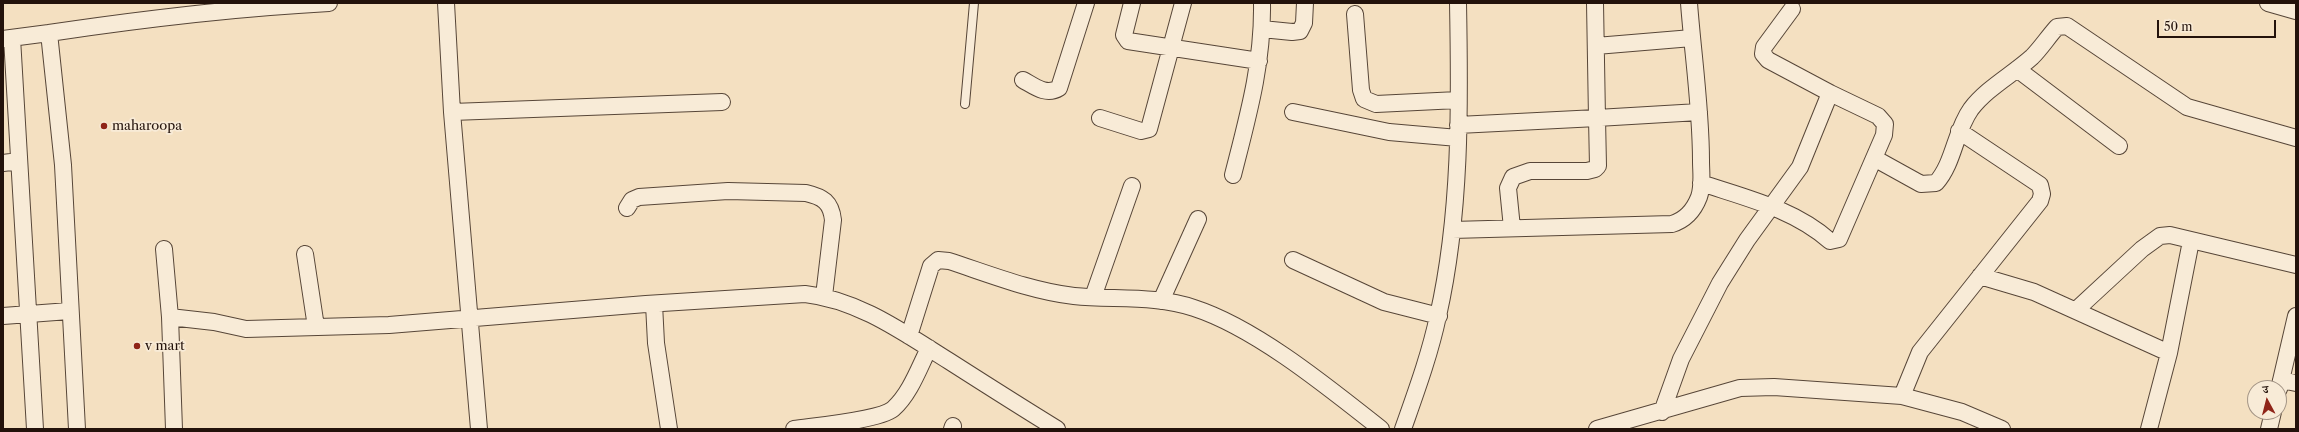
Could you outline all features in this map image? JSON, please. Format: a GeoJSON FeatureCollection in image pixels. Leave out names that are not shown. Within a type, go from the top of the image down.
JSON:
{"type":"FeatureCollection","features":[{"type":"Feature","properties":{"kind":"street"},"geometry":{"type":"LineString","coordinates":[[35,429],[19,162],[8,38],[172,15],[242,8],[329,3]]}},
{"type":"Feature","properties":{"kind":"street"},"geometry":{"type":"LineString","coordinates":[[446,3],[452,112],[465,253],[468,318],[479,429]]}},
{"type":"Feature","properties":{"kind":"street"},"geometry":{"type":"LineString","coordinates":[[1022,80],[1044,91],[1049,92],[1059,88],[1086,3]]}},
{"type":"Feature","properties":{"kind":"street"},"geometry":{"type":"LineString","coordinates":[[1132,3],[1125,39],[1131,42],[1259,61]]}},
{"type":"Feature","properties":{"kind":"street"},"geometry":{"type":"LineString","coordinates":[[1100,118],[1141,131],[1149,129],[1183,3]]}},
{"type":"Feature","properties":{"kind":"street"},"geometry":{"type":"LineString","coordinates":[[1233,175],[1256,86],[1262,29],[1262,3]]}},
{"type":"Feature","properties":{"kind":"street"},"geometry":{"type":"LineString","coordinates":[[1262,29],[1292,32],[1300,31],[1304,23],[1305,3]]}},
{"type":"Feature","properties":{"kind":"street"},"geometry":{"type":"LineString","coordinates":[[1403,429],[1439,316],[1452,230],[1458,132],[1458,3]]}},
{"type":"Feature","properties":{"kind":"street"},"geometry":{"type":"LineString","coordinates":[[1512,228],[1508,188],[1513,177],[1530,171],[1586,171],[1595,169],[1598,166],[1596,3]]}},
{"type":"Feature","properties":{"kind":"street"},"geometry":{"type":"LineString","coordinates":[[1452,230],[1672,224],[1681,222],[1693,207],[1699,196],[1701,183],[1699,112],[1690,3]]}},
{"type":"Feature","properties":{"kind":"street"},"geometry":{"type":"LineString","coordinates":[[2268,3],[2296,11]]}},
{"type":"Feature","properties":{"kind":"street"},"geometry":{"type":"LineString","coordinates":[[1701,183],[1773,206],[1801,219],[1818,230],[1830,241],[1834,242],[1839,239],[1885,131],[1882,120],[1768,60],[1763,54],[1764,47],[1792,9]]}},
{"type":"Feature","properties":{"kind":"street"},"geometry":{"type":"LineString","coordinates":[[1355,14],[1361,90],[1364,99],[1376,104],[1458,100]]}},
{"type":"Feature","properties":{"kind":"street"},"geometry":{"type":"LineString","coordinates":[[1874,158],[1921,184],[1936,183],[1941,176],[1966,117],[1978,100],[2032,57],[2057,27],[2067,26],[2172,99],[2187,107],[2296,138]]}},
{"type":"Feature","properties":{"kind":"street"},"geometry":{"type":"LineString","coordinates":[[49,33],[63,165],[77,429]]}},
{"type":"Feature","properties":{"kind":"street"},"geometry":{"type":"LineString","coordinates":[[1596,46],[1692,38]]}},
{"type":"Feature","properties":{"kind":"street"},"geometry":{"type":"LineString","coordinates":[[2017,69],[2119,146]]}},
{"type":"Feature","properties":{"kind":"street"},"geometry":{"type":"LineString","coordinates":[[1662,412],[1681,359],[1720,283],[1746,240],[1773,206],[1800,168],[1830,93]]}},
{"type":"Feature","properties":{"kind":"street"},"geometry":{"type":"LineString","coordinates":[[452,112],[722,102]]}},
{"type":"Feature","properties":{"kind":"street"},"geometry":{"type":"LineString","coordinates":[[1293,112],[1389,132],[1458,132],[1597,118],[1699,112]]}},
{"type":"Feature","properties":{"kind":"street"},"geometry":{"type":"LineString","coordinates":[[1902,396],[1920,352],[2040,201],[2042,190],[2040,185],[1959,131]]}},
{"type":"Feature","properties":{"kind":"street"},"geometry":{"type":"LineString","coordinates":[[3,163],[19,162]]}},
{"type":"Feature","properties":{"kind":"street"},"geometry":{"type":"LineString","coordinates":[[1093,297],[1132,186]]}},
{"type":"Feature","properties":{"kind":"street"},"geometry":{"type":"LineString","coordinates":[[627,208],[632,200],[639,197],[728,191],[806,193],[819,196],[832,208],[833,220],[824,296]]}},
{"type":"Feature","properties":{"kind":"street"},"geometry":{"type":"LineString","coordinates":[[1161,301],[1198,219]]}},
{"type":"Feature","properties":{"kind":"street"},"geometry":{"type":"LineString","coordinates":[[2076,310],[2142,249],[2160,236],[2170,235],[2296,265]]}},
{"type":"Feature","properties":{"kind":"street"},"geometry":{"type":"LineString","coordinates":[[2149,429],[2168,354],[2191,241]]}},
{"type":"Feature","properties":{"kind":"street"},"geometry":{"type":"LineString","coordinates":[[164,249],[170,317],[174,429]]}},
{"type":"Feature","properties":{"kind":"street"},"geometry":{"type":"LineString","coordinates":[[305,254],[316,327]]}},
{"type":"Feature","properties":{"kind":"street"},"geometry":{"type":"LineString","coordinates":[[909,336],[931,266],[938,260],[948,261],[1047,292],[1093,297],[1161,301],[1192,307],[1222,319],[1262,343],[1323,383],[1381,429]]}},
{"type":"Feature","properties":{"kind":"street"},"geometry":{"type":"LineString","coordinates":[[1293,260],[1384,302],[1439,316]]}},
{"type":"Feature","properties":{"kind":"street"},"geometry":{"type":"LineString","coordinates":[[1980,276],[2034,292],[2076,310],[2168,354]]}},
{"type":"Feature","properties":{"kind":"street"},"geometry":{"type":"LineString","coordinates":[[170,317],[214,322],[246,330],[389,325],[654,304],[805,294],[824,296],[853,306],[909,336],[1057,429]]}},
{"type":"Feature","properties":{"kind":"street"},"geometry":{"type":"LineString","coordinates":[[654,304],[658,362],[669,429]]}},
{"type":"Feature","properties":{"kind":"street"},"geometry":{"type":"LineString","coordinates":[[3,316],[70,312]]}},
{"type":"Feature","properties":{"kind":"street"},"geometry":{"type":"LineString","coordinates":[[2286,380],[2296,316]]}},
{"type":"Feature","properties":{"kind":"street"},"geometry":{"type":"LineString","coordinates":[[794,429],[877,416],[892,410],[902,400],[929,348]]}},
{"type":"Feature","properties":{"kind":"street"},"geometry":{"type":"LineString","coordinates":[[1597,429],[1662,412],[1740,388],[1774,387],[1902,396],[1962,412],[2002,429]]}},
{"type":"Feature","properties":{"kind":"lane"},"geometry":{"type":"LineString","coordinates":[[965,104],[974,3]]}},
{"type":"Feature","properties":{"kind":"place","name":"maharoopa"},"geometry":{"type":"Point","coordinates":[104,126]}},
{"type":"Feature","properties":{"kind":"place","name":"v mart"},"geometry":{"type":"Point","coordinates":[137,346]}}]}
